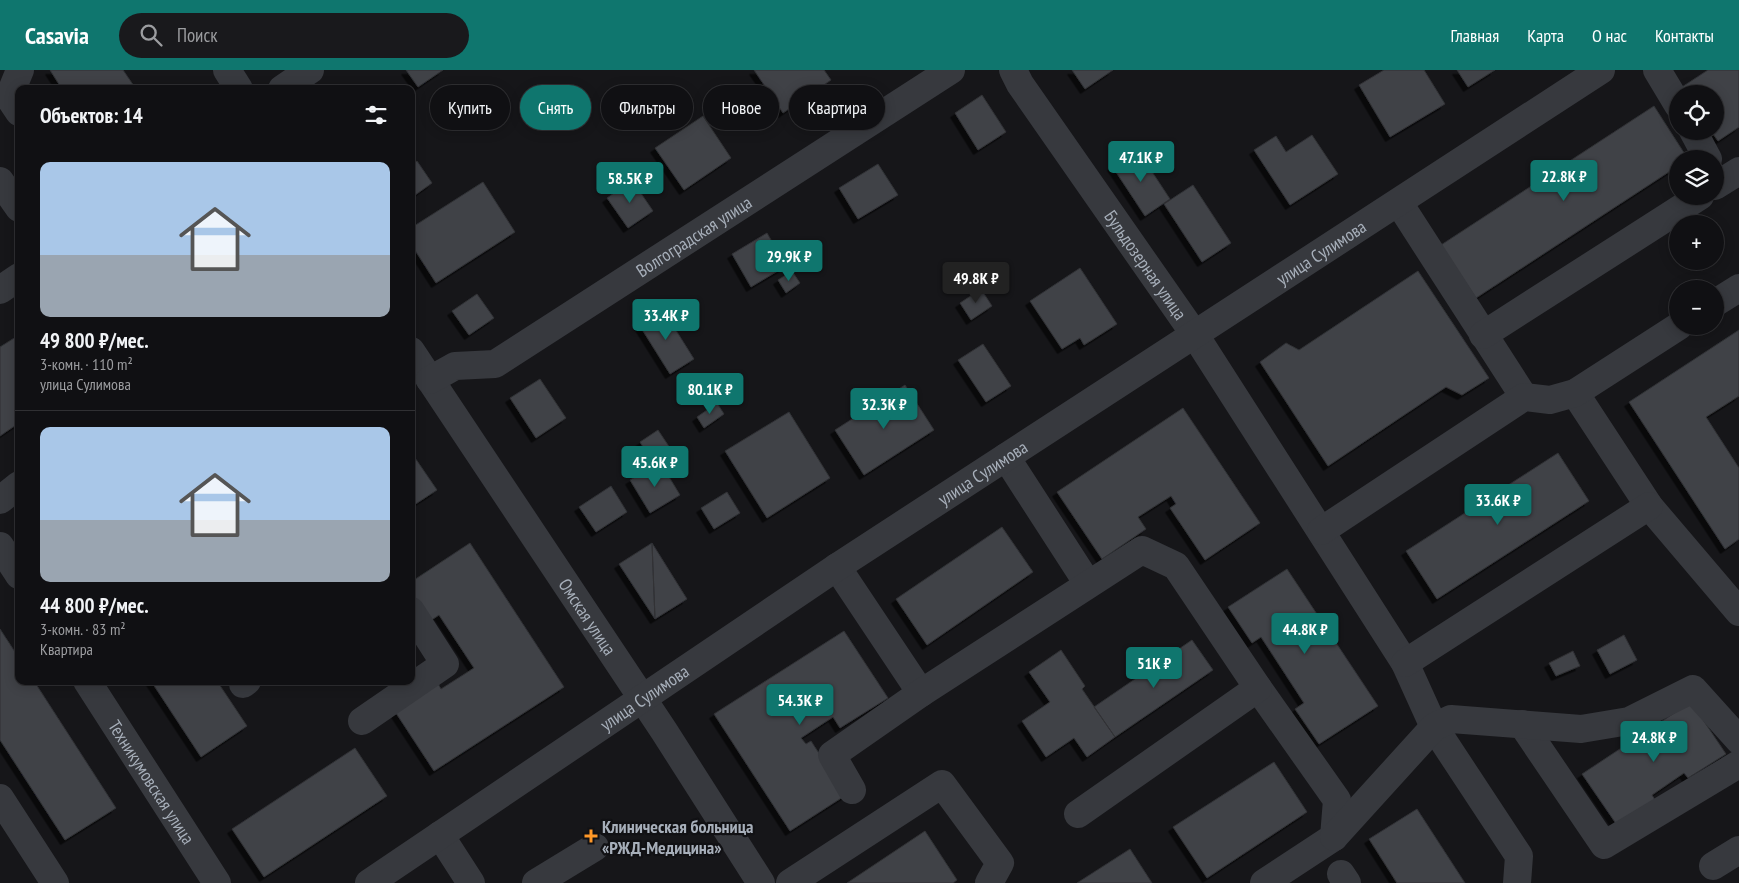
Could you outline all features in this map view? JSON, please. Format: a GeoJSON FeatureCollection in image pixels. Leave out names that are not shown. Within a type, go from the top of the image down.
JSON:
{"type":"FeatureCollection","features":[{"type":"Feature","properties":{"kind":"street"},"geometry":{"type":"LineString","coordinates":[[15,85],[20,70]]}},
{"type":"Feature","properties":{"kind":"street"},"geometry":{"type":"LineString","coordinates":[[227,70],[236,85]]}},
{"type":"Feature","properties":{"kind":"street"},"geometry":{"type":"LineString","coordinates":[[288,85],[310,70]]}},
{"type":"Feature","properties":{"kind":"street","name":"Волгоградская улица"},"geometry":{"type":"LineString","coordinates":[[418,365],[495,364],[951,70]]}},
{"type":"Feature","properties":{"kind":"street","name":"Бульдозерная улица"},"geometry":{"type":"LineString","coordinates":[[1013,70],[1020,84],[1195,335],[1404,664],[1434,727],[1519,856],[1517,883]]}},
{"type":"Feature","properties":{"kind":"street","name":"улица Сулимова"},"geometry":{"type":"LineString","coordinates":[[369,883],[837,567],[1601,70]]}},
{"type":"Feature","properties":{"kind":"street"},"geometry":{"type":"LineString","coordinates":[[1657,70],[1669,90]]}},
{"type":"Feature","properties":{"kind":"street"},"geometry":{"type":"LineString","coordinates":[[9,104],[15,85]]}},
{"type":"Feature","properties":{"kind":"street"},"geometry":{"type":"LineString","coordinates":[[0,181],[15,202]]}},
{"type":"Feature","properties":{"kind":"street"},"geometry":{"type":"LineString","coordinates":[[1399,203],[1524,397]]}},
{"type":"Feature","properties":{"kind":"street"},"geometry":{"type":"LineString","coordinates":[[1483,335],[1681,205]]}},
{"type":"Feature","properties":{"kind":"street"},"geometry":{"type":"LineString","coordinates":[[0,290],[15,280]]}},
{"type":"Feature","properties":{"kind":"street"},"geometry":{"type":"LineString","coordinates":[[1724,297],[1739,288]]}},
{"type":"Feature","properties":{"kind":"street"},"geometry":{"type":"LineString","coordinates":[[1321,531],[1524,397],[1550,400],[1575,393],[1669,332]]}},
{"type":"Feature","properties":{"kind":"street","name":"Омская улица"},"geometry":{"type":"LineString","coordinates":[[418,365],[643,699],[761,883]]}},
{"type":"Feature","properties":{"kind":"street"},"geometry":{"type":"LineString","coordinates":[[1575,393],[1649,506],[1739,612]]}},
{"type":"Feature","properties":{"kind":"street"},"geometry":{"type":"LineString","coordinates":[[1006,457],[1088,584]]}},
{"type":"Feature","properties":{"kind":"street"},"geometry":{"type":"LineString","coordinates":[[0,500],[15,488]]}},
{"type":"Feature","properties":{"kind":"street"},"geometry":{"type":"LineString","coordinates":[[1404,664],[1649,506]]}},
{"type":"Feature","properties":{"kind":"street"},"geometry":{"type":"LineString","coordinates":[[0,546],[15,569]]}},
{"type":"Feature","properties":{"kind":"street"},"geometry":{"type":"LineString","coordinates":[[852,790],[832,755],[921,693],[1142,550],[1176,566],[1258,688],[1337,800],[1334,837]]}},
{"type":"Feature","properties":{"kind":"street"},"geometry":{"type":"LineString","coordinates":[[837,567],[921,693]]}},
{"type":"Feature","properties":{"kind":"street"},"geometry":{"type":"LineString","coordinates":[[415,617],[445,664],[415,685]]}},
{"type":"Feature","properties":{"kind":"street","name":"Техникумовская улица"},"geometry":{"type":"LineString","coordinates":[[90,685],[217,883]]}},
{"type":"Feature","properties":{"kind":"street"},"geometry":{"type":"LineString","coordinates":[[362,721],[414,685]]}},
{"type":"Feature","properties":{"kind":"street"},"geometry":{"type":"LineString","coordinates":[[1078,814],[1258,688]]}},
{"type":"Feature","properties":{"kind":"street"},"geometry":{"type":"LineString","coordinates":[[1264,883],[1334,837],[1434,727],[1451,719],[1581,729],[1629,721],[1693,689],[1739,740]]}},
{"type":"Feature","properties":{"kind":"street"},"geometry":{"type":"LineString","coordinates":[[1522,724],[1604,845],[1739,764]]}},
{"type":"Feature","properties":{"kind":"street"},"geometry":{"type":"LineString","coordinates":[[790,883],[942,784],[1000,863],[989,883]]}},
{"type":"Feature","properties":{"kind":"street"},"geometry":{"type":"LineString","coordinates":[[0,798],[55,883]]}},
{"type":"Feature","properties":{"kind":"street"},"geometry":{"type":"LineString","coordinates":[[440,835],[471,883]]}},
{"type":"Feature","properties":{"kind":"street"},"geometry":{"type":"LineString","coordinates":[[536,883],[595,847]]}},
{"type":"Feature","properties":{"kind":"street"},"geometry":{"type":"LineString","coordinates":[[1713,866],[1739,850]]}},
{"type":"Feature","properties":{"kind":"building"},"geometry":{"type":"Polygon","coordinates":[[[50,70],[123,70],[133,85],[59,85],[50,70]]]}},
{"type":"Feature","properties":{"kind":"building"},"geometry":{"type":"Polygon","coordinates":[[[406,70],[443,70],[418,87],[406,70]]]}},
{"type":"Feature","properties":{"kind":"building"},"geometry":{"type":"Polygon","coordinates":[[[754,70],[824,70],[831,80],[824,85],[789,85],[789,109],[783,113],[779,107],[779,85],[764,85],[754,70]]]}},
{"type":"Feature","properties":{"kind":"building"},"geometry":{"type":"Polygon","coordinates":[[[1072,70],[1113,70],[1085,89],[1072,70]]]}},
{"type":"Feature","properties":{"kind":"building"},"geometry":{"type":"Polygon","coordinates":[[[1384,70],[1424,70],[1445,104],[1390,137],[1359,85],[1384,70]]]}},
{"type":"Feature","properties":{"kind":"building"},"geometry":{"type":"Polygon","coordinates":[[[1457,70],[1495,70],[1468,87],[1457,70]]]}},
{"type":"Feature","properties":{"kind":"building"},"geometry":{"type":"Polygon","coordinates":[[[1708,70],[1739,70],[1739,127],[1724,137],[1724,85],[1685,85],[1708,70]]]}},
{"type":"Feature","properties":{"kind":"building"},"geometry":{"type":"Polygon","coordinates":[[[982,95],[1006,132],[978,150],[955,113],[982,95]]]}},
{"type":"Feature","properties":{"kind":"building"},"geometry":{"type":"Polygon","coordinates":[[[1654,106],[1669,129],[1669,140],[1676,140],[1682,150],[1669,150],[1669,172],[1476,298],[1441,245],[1654,106]]]}},
{"type":"Feature","properties":{"kind":"building"},"geometry":{"type":"Polygon","coordinates":[[[703,116],[703,130],[712,130],[731,158],[684,190],[655,148],[682,130],[693,130],[693,123],[703,116]]]}},
{"type":"Feature","properties":{"kind":"building"},"geometry":{"type":"Polygon","coordinates":[[[1312,135],[1338,174],[1290,205],[1254,150],[1276,136],[1286,152],[1312,135]]]}},
{"type":"Feature","properties":{"kind":"building"},"geometry":{"type":"Polygon","coordinates":[[[1137,149],[1170,199],[1145,216],[1112,166],[1137,149]]]}},
{"type":"Feature","properties":{"kind":"building"},"geometry":{"type":"Polygon","coordinates":[[[417,161],[432,183],[415,195],[415,162],[417,161]]]}},
{"type":"Feature","properties":{"kind":"building"},"geometry":{"type":"Polygon","coordinates":[[[878,164],[898,195],[858,219],[839,188],[878,164]]]}},
{"type":"Feature","properties":{"kind":"building"},"geometry":{"type":"Polygon","coordinates":[[[632,180],[653,211],[628,228],[607,198],[632,180]]]}},
{"type":"Feature","properties":{"kind":"building"},"geometry":{"type":"Polygon","coordinates":[[[483,182],[515,232],[436,283],[415,250],[415,225],[483,182]]]}},
{"type":"Feature","properties":{"kind":"building"},"geometry":{"type":"Polygon","coordinates":[[[1193,185],[1231,243],[1202,262],[1164,204],[1193,185]]]}},
{"type":"Feature","properties":{"kind":"building"},"geometry":{"type":"Polygon","coordinates":[[[767,233],[786,266],[751,287],[732,254],[767,233]]]}},
{"type":"Feature","properties":{"kind":"building"},"geometry":{"type":"Polygon","coordinates":[[[1080,268],[1117,324],[1084,345],[1080,338],[1062,349],[1030,301],[1080,268]]]}},
{"type":"Feature","properties":{"kind":"building"},"geometry":{"type":"Polygon","coordinates":[[[792,271],[800,283],[786,293],[778,280],[792,271]]]}},
{"type":"Feature","properties":{"kind":"building"},"geometry":{"type":"Polygon","coordinates":[[[1418,271],[1489,378],[1462,395],[1446,387],[1328,466],[1260,362],[1286,343],[1299,350],[1418,271]]]}},
{"type":"Feature","properties":{"kind":"building"},"geometry":{"type":"Polygon","coordinates":[[[981,289],[992,306],[971,320],[960,303],[981,289]]]}},
{"type":"Feature","properties":{"kind":"building"},"geometry":{"type":"Polygon","coordinates":[[[477,294],[494,318],[469,335],[452,311],[477,294]]]}},
{"type":"Feature","properties":{"kind":"building"},"geometry":{"type":"Polygon","coordinates":[[[662,308],[694,359],[670,374],[638,323],[662,308]]]}},
{"type":"Feature","properties":{"kind":"building"},"geometry":{"type":"Polygon","coordinates":[[[1739,330],[1739,396],[1706,417],[1739,468],[1739,539],[1725,549],[1629,402],[1739,330]]]}},
{"type":"Feature","properties":{"kind":"building"},"geometry":{"type":"Polygon","coordinates":[[[15,338],[15,426],[0,436],[0,347],[15,338]]]}},
{"type":"Feature","properties":{"kind":"building"},"geometry":{"type":"Polygon","coordinates":[[[983,344],[1011,386],[986,402],[958,360],[983,344]]]}},
{"type":"Feature","properties":{"kind":"building"},"geometry":{"type":"Polygon","coordinates":[[[540,379],[566,418],[536,438],[510,398],[540,379]]]}},
{"type":"Feature","properties":{"kind":"building"},"geometry":{"type":"Polygon","coordinates":[[[905,385],[934,430],[864,475],[835,430],[905,385]]]}},
{"type":"Feature","properties":{"kind":"building"},"geometry":{"type":"Polygon","coordinates":[[[717,403],[724,414],[704,428],[697,417],[717,403]]]}},
{"type":"Feature","properties":{"kind":"building"},"geometry":{"type":"Polygon","coordinates":[[[1183,408],[1260,523],[1205,560],[1170,508],[1176,504],[1171,496],[1138,517],[1146,529],[1102,559],[1057,492],[1183,408]]]}},
{"type":"Feature","properties":{"kind":"building"},"geometry":{"type":"Polygon","coordinates":[[[789,412],[830,478],[767,518],[725,451],[789,412]]]}},
{"type":"Feature","properties":{"kind":"building"},"geometry":{"type":"Polygon","coordinates":[[[658,430],[672,451],[653,463],[640,442],[658,430]]]}},
{"type":"Feature","properties":{"kind":"building"},"geometry":{"type":"Polygon","coordinates":[[[1558,453],[1589,501],[1437,599],[1406,551],[1558,453]]]}},
{"type":"Feature","properties":{"kind":"building"},"geometry":{"type":"Polygon","coordinates":[[[415,458],[437,490],[415,504],[415,458]]]}},
{"type":"Feature","properties":{"kind":"building"},"geometry":{"type":"Polygon","coordinates":[[[660,462],[680,495],[650,513],[630,480],[660,462]]]}},
{"type":"Feature","properties":{"kind":"building"},"geometry":{"type":"Polygon","coordinates":[[[611,486],[627,512],[596,532],[579,507],[611,486]]]}},
{"type":"Feature","properties":{"kind":"building"},"geometry":{"type":"Polygon","coordinates":[[[727,492],[740,513],[714,529],[701,508],[727,492]]]}},
{"type":"Feature","properties":{"kind":"building"},"geometry":{"type":"Polygon","coordinates":[[[1002,527],[1033,572],[927,645],[896,599],[1002,527]]]}},
{"type":"Feature","properties":{"kind":"building"},"geometry":{"type":"Polygon","coordinates":[[[470,543],[564,687],[434,771],[394,710],[437,682],[441,689],[474,668],[439,615],[430,621],[415,598],[415,579],[470,543]]]}},
{"type":"Feature","properties":{"kind":"building"},"geometry":{"type":"Polygon","coordinates":[[[652,543],[687,599],[655,619],[652,543]]]}},
{"type":"Feature","properties":{"kind":"building"},"geometry":{"type":"Polygon","coordinates":[[[652,543],[655,619],[619,564],[652,543]]]}},
{"type":"Feature","properties":{"kind":"building"},"geometry":{"type":"Polygon","coordinates":[[[1287,569],[1378,706],[1319,744],[1295,709],[1304,703],[1261,637],[1252,643],[1228,607],[1287,569]]]}},
{"type":"Feature","properties":{"kind":"building"},"geometry":{"type":"Polygon","coordinates":[[[0,629],[15,652],[15,685],[37,685],[116,808],[65,840],[0,740],[0,629]]]}},
{"type":"Feature","properties":{"kind":"building"},"geometry":{"type":"Polygon","coordinates":[[[844,631],[888,698],[840,728],[833,717],[801,738],[806,744],[811,741],[846,795],[790,831],[714,714],[844,631]]]}},
{"type":"Feature","properties":{"kind":"building"},"geometry":{"type":"Polygon","coordinates":[[[1624,635],[1637,660],[1610,674],[1597,650],[1624,635]]]}},
{"type":"Feature","properties":{"kind":"building"},"geometry":{"type":"Polygon","coordinates":[[[1192,640],[1213,670],[1115,737],[1094,707],[1192,640]]]}},
{"type":"Feature","properties":{"kind":"building"},"geometry":{"type":"Polygon","coordinates":[[[1061,650],[1085,686],[1082,689],[1115,737],[1087,757],[1074,738],[1046,757],[1022,721],[1050,702],[1029,672],[1061,650]]]}},
{"type":"Feature","properties":{"kind":"building"},"geometry":{"type":"Polygon","coordinates":[[[1573,651],[1580,666],[1556,676],[1549,663],[1573,651]]]}},
{"type":"Feature","properties":{"kind":"building"},"geometry":{"type":"Polygon","coordinates":[[[154,685],[220,685],[247,726],[201,757],[154,685]]]}},
{"type":"Feature","properties":{"kind":"building"},"geometry":{"type":"Polygon","coordinates":[[[1691,702],[1726,754],[1688,778],[1684,773],[1652,795],[1655,800],[1617,825],[1582,774],[1691,702]]]}},
{"type":"Feature","properties":{"kind":"building"},"geometry":{"type":"Polygon","coordinates":[[[355,748],[387,796],[264,877],[232,829],[355,748]]]}},
{"type":"Feature","properties":{"kind":"building"},"geometry":{"type":"Polygon","coordinates":[[[1274,762],[1307,812],[1207,878],[1173,827],[1274,762]]]}},
{"type":"Feature","properties":{"kind":"building"},"geometry":{"type":"Polygon","coordinates":[[[1417,809],[1465,883],[1397,883],[1369,839],[1417,809]]]}},
{"type":"Feature","properties":{"kind":"building"},"geometry":{"type":"Polygon","coordinates":[[[925,831],[957,880],[953,883],[847,883],[925,831]]]}},
{"type":"Feature","properties":{"kind":"building"},"geometry":{"type":"Polygon","coordinates":[[[1130,849],[1152,883],[1077,883],[1130,849]]]}},
{"type":"Feature","properties":{"kind":"place","name":"Клиническая больница «РЖД-Медицина»"},"geometry":{"type":"Point","coordinates":[591,836]}}]}
